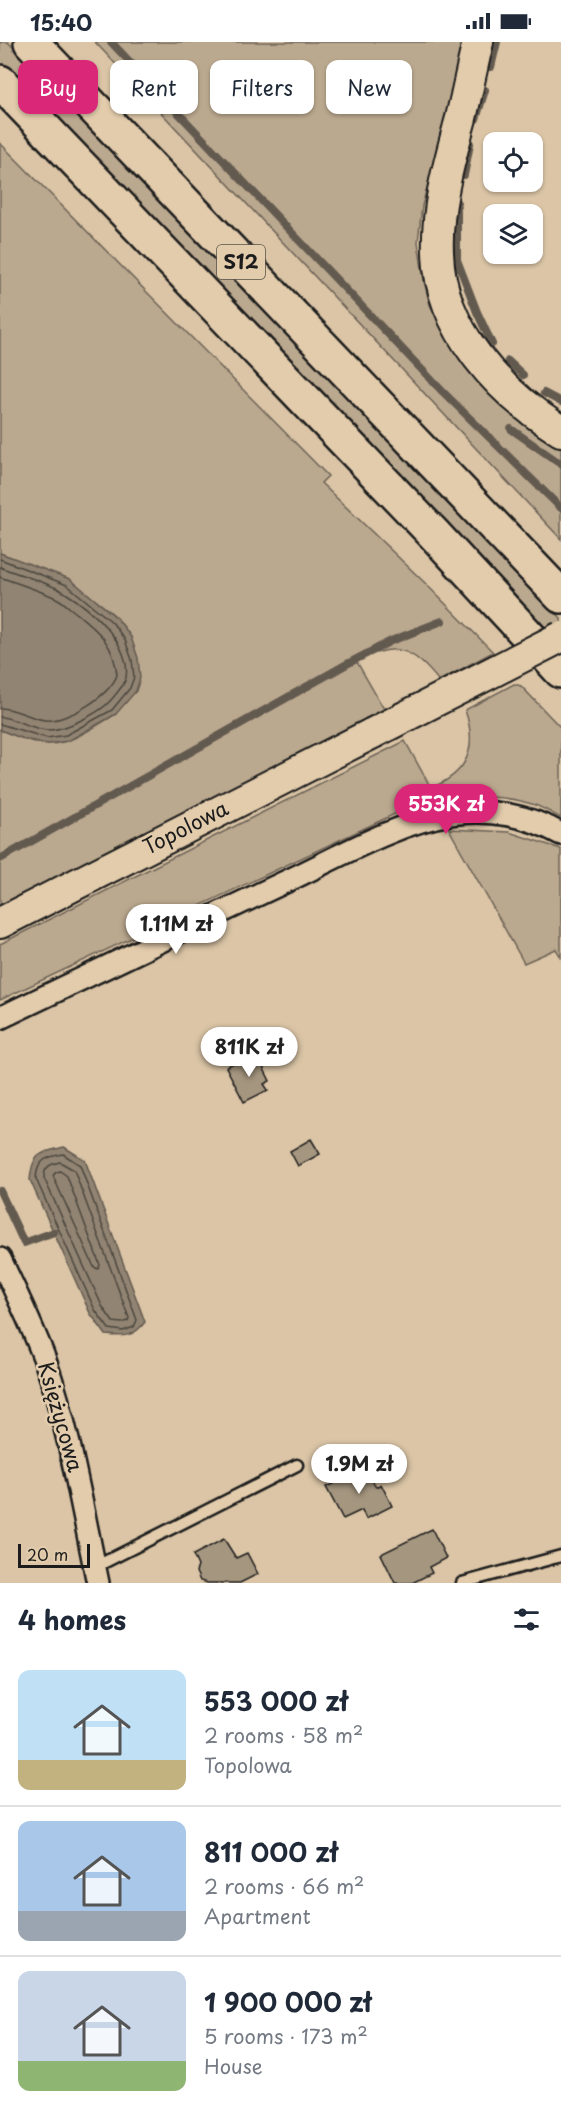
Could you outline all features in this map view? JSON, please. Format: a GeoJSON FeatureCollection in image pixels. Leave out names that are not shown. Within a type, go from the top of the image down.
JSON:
{"type":"FeatureCollection","features":[{"type":"Feature","properties":{"kind":"highway","name":"S12"},"geometry":{"type":"LineString","coordinates":[[31,42],[561,596]]}},
{"type":"Feature","properties":{"kind":"highway","name":"S12"},"geometry":{"type":"LineString","coordinates":[[0,82],[425,525],[561,671]]}},
{"type":"Feature","properties":{"kind":"street"},"geometry":{"type":"LineString","coordinates":[[478,42],[441,203],[438,255],[441,279],[451,311],[478,357],[525,405],[561,431]]}},
{"type":"Feature","properties":{"kind":"street","name":"Topolowa"},"geometry":{"type":"LineString","coordinates":[[0,923],[561,637]]}},
{"type":"Feature","properties":{"kind":"street"},"geometry":{"type":"LineString","coordinates":[[0,1018],[354,849],[428,819],[468,812],[502,814],[538,823],[561,834]]}},
{"type":"Feature","properties":{"kind":"street","name":"Księżycowa"},"geometry":{"type":"LineString","coordinates":[[0,1259],[32,1326],[45,1361],[75,1470],[96,1575]]}},
{"type":"Feature","properties":{"kind":"lane"},"geometry":{"type":"LineString","coordinates":[[96,1575],[297,1465]]}},
{"type":"Feature","properties":{"kind":"lane"},"geometry":{"type":"LineString","coordinates":[[462,1583],[561,1556]]}},
{"type":"Feature","properties":{"kind":"shaded area"},"geometry":{"type":"Polygon","coordinates":[[[0,42],[8,42],[25,60],[18,60],[18,82],[0,63],[0,42]]]}},
{"type":"Feature","properties":{"kind":"shaded area"},"geometry":{"type":"Polygon","coordinates":[[[95,42],[466,42],[422,206],[418,242],[424,281],[430,305],[460,360],[497,400],[553,441],[561,444],[561,539],[163,114],[198,114],[198,60],[112,60],[95,42]]]}},
{"type":"Feature","properties":{"kind":"shaded area"},"geometry":{"type":"Polygon","coordinates":[[[49,114],[77,114],[561,618],[561,647],[49,114]]]}},
{"type":"Feature","properties":{"kind":"shaded area"},"geometry":{"type":"Polygon","coordinates":[[[0,143],[328,476],[321,483],[493,652],[439,681],[420,661],[403,651],[382,651],[357,662],[385,711],[0,909],[0,730],[34,742],[55,743],[83,734],[116,714],[131,637],[117,618],[93,599],[45,572],[0,553],[0,143]]]}},
{"type":"Feature","properties":{"kind":"shaded area"},"geometry":{"type":"Polygon","coordinates":[[[514,684],[521,686],[561,728],[561,818],[532,804],[498,797],[451,800],[403,810],[0,1000],[0,944],[405,741],[431,788],[444,782],[454,775],[467,758],[470,736],[465,710],[514,684]]]}},
{"type":"Feature","properties":{"kind":"shaded area"},"geometry":{"type":"Polygon","coordinates":[[[449,829],[509,832],[561,849],[561,957],[556,949],[524,963],[449,829]]]}},
{"type":"Feature","properties":{"kind":"water"},"geometry":{"type":"Polygon","coordinates":[[[0,553],[70,579],[117,618],[131,637],[138,658],[140,678],[136,691],[116,714],[68,741],[47,744],[0,730],[0,553]]]}},
{"type":"Feature","properties":{"kind":"water"},"geometry":{"type":"Polygon","coordinates":[[[64,1147],[85,1160],[145,1322],[137,1331],[128,1335],[106,1335],[90,1313],[30,1180],[35,1159],[43,1153],[64,1147]]]}},
{"type":"Feature","properties":{"kind":"building"},"geometry":{"type":"Polygon","coordinates":[[[257,1055],[270,1081],[264,1084],[268,1090],[244,1102],[226,1067],[242,1058],[244,1062],[257,1055]]]}},
{"type":"Feature","properties":{"kind":"building"},"geometry":{"type":"Polygon","coordinates":[[[311,1139],[320,1154],[298,1166],[290,1151],[311,1139]]]}},
{"type":"Feature","properties":{"kind":"building"},"geometry":{"type":"Polygon","coordinates":[[[365,1467],[376,1487],[381,1484],[392,1506],[366,1519],[362,1510],[343,1519],[326,1487],[339,1481],[341,1476],[348,1472],[352,1474],[365,1467]]]}},
{"type":"Feature","properties":{"kind":"building"},"geometry":{"type":"Polygon","coordinates":[[[432,1529],[446,1558],[429,1567],[432,1573],[412,1583],[395,1583],[381,1554],[432,1529]]]}},
{"type":"Feature","properties":{"kind":"building"},"geometry":{"type":"Polygon","coordinates":[[[224,1539],[236,1558],[247,1553],[258,1574],[240,1583],[200,1581],[196,1572],[198,1566],[193,1555],[224,1539]]]}},
{"type":"Feature","properties":{"kind":"waterway"},"geometry":{"type":"LineString","coordinates":[[111,42],[443,392],[561,508]]}},
{"type":"Feature","properties":{"kind":"waterway"},"geometry":{"type":"LineString","coordinates":[[491,67],[497,42]]}},
{"type":"Feature","properties":{"kind":"waterway"},"geometry":{"type":"LineString","coordinates":[[476,119],[485,90]]}},
{"type":"Feature","properties":{"kind":"waterway"},"geometry":{"type":"LineString","coordinates":[[464,175],[470,144]]}},
{"type":"Feature","properties":{"kind":"waterway"},"geometry":{"type":"LineString","coordinates":[[457,203],[457,260],[492,344]]}},
{"type":"Feature","properties":{"kind":"waterway"},"geometry":{"type":"LineString","coordinates":[[508,361],[523,375]]}},
{"type":"Feature","properties":{"kind":"waterway"},"geometry":{"type":"LineString","coordinates":[[544,393],[561,402]]}},
{"type":"Feature","properties":{"kind":"waterway"},"geometry":{"type":"LineString","coordinates":[[511,429],[561,464]]}},
{"type":"Feature","properties":{"kind":"waterway"},"geometry":{"type":"LineString","coordinates":[[0,859],[347,664],[391,641],[442,621]]}},
{"type":"Feature","properties":{"kind":"waterway"},"geometry":{"type":"LineString","coordinates":[[0,1191],[24,1243],[54,1232]]}}]}
